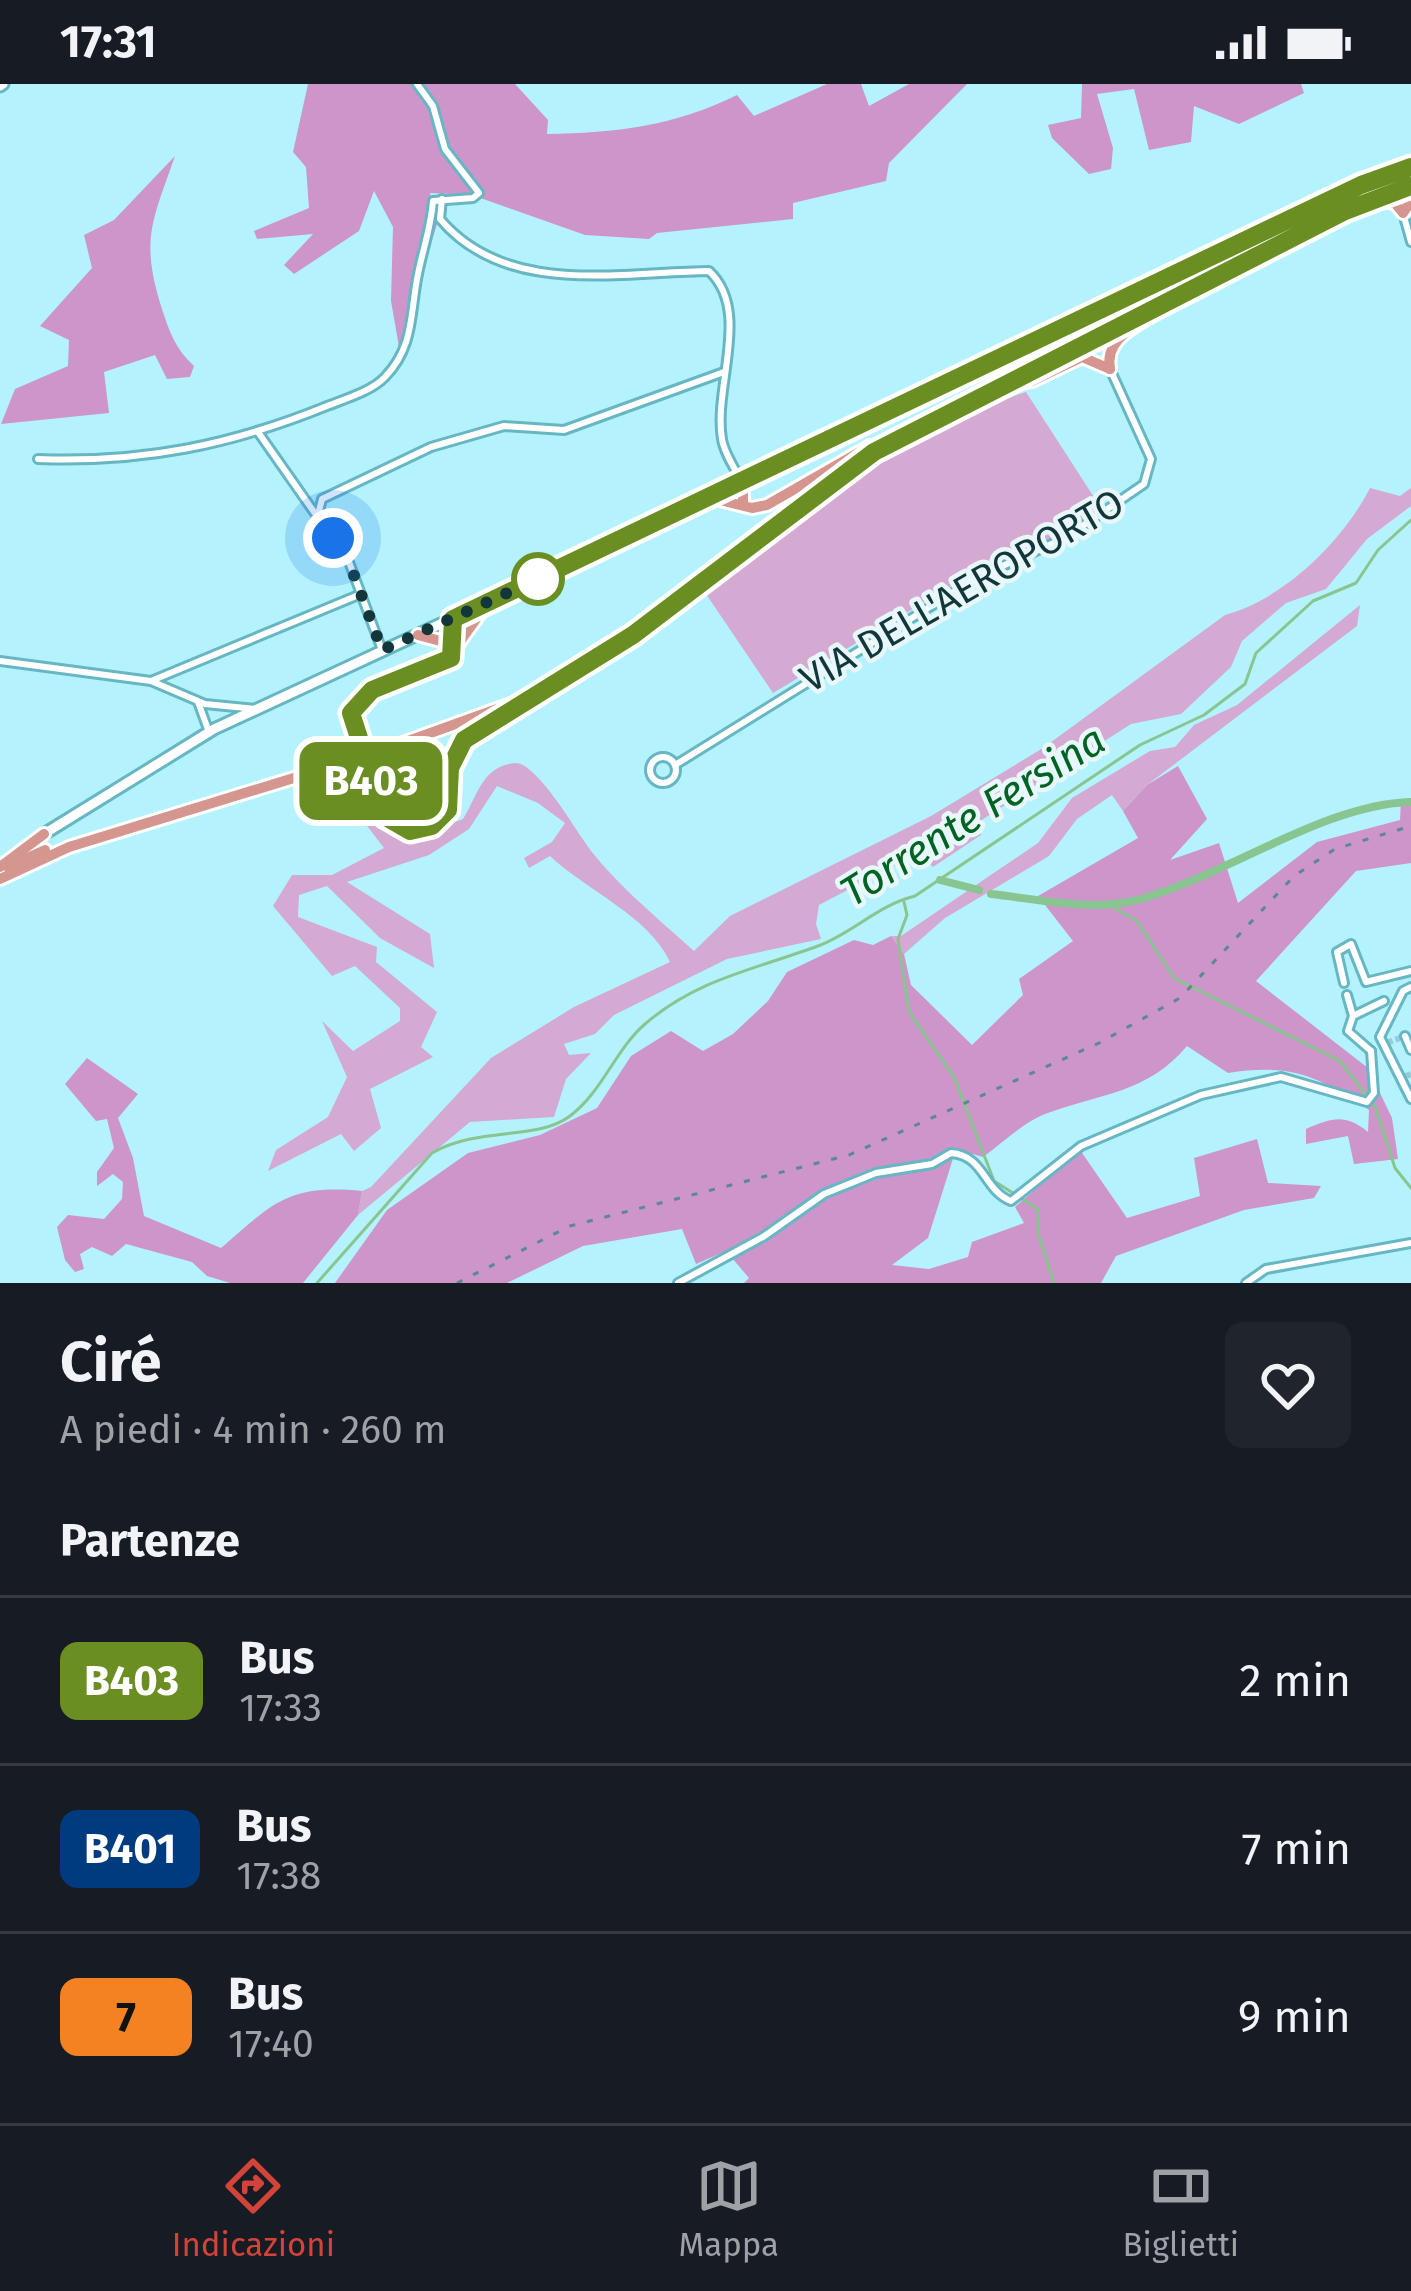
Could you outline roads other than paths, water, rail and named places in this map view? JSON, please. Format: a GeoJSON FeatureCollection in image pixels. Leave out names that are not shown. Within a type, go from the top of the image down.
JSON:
{"type":"FeatureCollection","features":[{"type":"Feature","properties":{"kind":"highway"},"geometry":{"type":"LineString","coordinates":[[488,602],[454,650],[357,702],[354,725],[379,805],[384,816],[410,831],[432,826],[448,810],[454,753],[464,740],[633,635],[842,472],[995,387],[1411,184]]}},
{"type":"Feature","properties":{"kind":"highway"},"geometry":{"type":"LineString","coordinates":[[712,498],[743,502],[752,508],[766,505],[870,446],[1350,202],[1411,184]]}},
{"type":"Feature","properties":{"kind":"highway"},"geometry":{"type":"LineString","coordinates":[[1371,200],[1395,203],[1403,213],[1411,201]]}},
{"type":"Feature","properties":{"kind":"highway"},"geometry":{"type":"LineString","coordinates":[[1110,369],[1107,356],[1115,340],[1155,317],[1183,292]]}},
{"type":"Feature","properties":{"kind":"highway"},"geometry":{"type":"LineString","coordinates":[[995,387],[1032,381],[1082,357],[1098,359],[1110,369]]}},
{"type":"Feature","properties":{"kind":"highway"},"geometry":{"type":"LineString","coordinates":[[0,872],[68,840],[340,759],[520,696],[618,638],[870,446]]}},
{"type":"Feature","properties":{"kind":"highway"},"geometry":{"type":"LineString","coordinates":[[742,483],[743,502]]}},
{"type":"Feature","properties":{"kind":"highway"},"geometry":{"type":"LineString","coordinates":[[696,599],[700,583]]}},
{"type":"Feature","properties":{"kind":"highway"},"geometry":{"type":"LineString","coordinates":[[453,619],[454,650]]}},
{"type":"Feature","properties":{"kind":"highway"},"geometry":{"type":"LineString","coordinates":[[633,635],[653,634]]}},
{"type":"Feature","properties":{"kind":"highway"},"geometry":{"type":"LineString","coordinates":[[418,635],[435,635],[454,650]]}},
{"type":"Feature","properties":{"kind":"highway"},"geometry":{"type":"LineString","coordinates":[[0,872],[372,754],[522,700]]}},
{"type":"Feature","properties":{"kind":"highway"},"geometry":{"type":"LineString","coordinates":[[372,754],[427,757],[450,779]]}},
{"type":"Feature","properties":{"kind":"highway"},"geometry":{"type":"LineString","coordinates":[[0,872],[44,835]]}},
{"type":"Feature","properties":{"kind":"main road"},"geometry":{"type":"LineString","coordinates":[[44,835],[209,732],[256,709],[712,498],[1361,185],[1411,167]]}},
{"type":"Feature","properties":{"kind":"street"},"geometry":{"type":"LineString","coordinates":[[38,459],[82,461],[203,449],[259,432],[382,381],[398,360],[416,314],[418,274],[433,201],[477,197],[479,190],[445,149],[433,106],[417,84]]}},
{"type":"Feature","properties":{"kind":"street"},"geometry":{"type":"LineString","coordinates":[[442,199],[440,219],[464,247],[511,265],[575,276],[709,271],[721,282],[729,306],[722,442],[742,483]]}},
{"type":"Feature","properties":{"kind":"street"},"geometry":{"type":"LineString","coordinates":[[1403,213],[1411,242]]}},
{"type":"Feature","properties":{"kind":"street","name":"VIA DELL'AEROPORTO"},"geometry":{"type":"LineString","coordinates":[[675,765],[979,577],[1065,538],[1144,484],[1151,459],[1110,369]]}},
{"type":"Feature","properties":{"kind":"street"},"geometry":{"type":"LineString","coordinates":[[318,515],[322,499],[430,447],[504,425],[564,430],[724,372]]}},
{"type":"Feature","properties":{"kind":"street"},"geometry":{"type":"LineString","coordinates":[[259,432],[349,562],[382,650]]}},
{"type":"Feature","properties":{"kind":"street"},"geometry":{"type":"LineString","coordinates":[[151,681],[361,594]]}},
{"type":"Feature","properties":{"kind":"street"},"geometry":{"type":"LineString","coordinates":[[0,661],[151,681],[196,699],[256,709]]}},
{"type":"Feature","properties":{"kind":"street"},"geometry":{"type":"LineString","coordinates":[[196,699],[209,732]]}},
{"type":"Feature","properties":{"kind":"street"},"geometry":{"type":"LineString","coordinates":[[660,757],[675,765],[668,782],[650,775],[652,762],[660,757]]}},
{"type":"Feature","properties":{"kind":"street"},"geometry":{"type":"LineString","coordinates":[[1343,983],[1337,952],[1351,944],[1366,982],[1411,971]]}},
{"type":"Feature","properties":{"kind":"street"},"geometry":{"type":"LineString","coordinates":[[1353,1016],[1407,989]]}},
{"type":"Feature","properties":{"kind":"street"},"geometry":{"type":"LineString","coordinates":[[1407,989],[1380,1037],[1410,1094]]}},
{"type":"Feature","properties":{"kind":"street"},"geometry":{"type":"LineString","coordinates":[[679,1283],[764,1237],[824,1194],[900,1167],[932,1165],[951,1153],[980,1166],[999,1196],[1011,1201],[1082,1146],[1201,1095],[1281,1076],[1367,1102],[1374,1093],[1371,1051],[1348,1030],[1353,1016],[1347,995]]}},
{"type":"Feature","properties":{"kind":"street"},"geometry":{"type":"LineString","coordinates":[[1405,1036],[1411,1050]]}},
{"type":"Feature","properties":{"kind":"street"},"geometry":{"type":"LineString","coordinates":[[1371,1051],[1385,1044]]}},
{"type":"Feature","properties":{"kind":"street"},"geometry":{"type":"LineString","coordinates":[[1246,1283],[1266,1269],[1411,1244]]}},
{"type":"Feature","properties":{"kind":"waterway","name":"Torrente Fersina"},"geometry":{"type":"LineString","coordinates":[[317,1283],[432,1153],[469,1139],[557,1124],[581,1106],[635,1034],[685,996],[818,946],[915,896],[1140,745],[1204,715],[1245,684],[1256,653],[1313,601],[1356,583],[1378,550],[1411,520]]}},
{"type":"Feature","properties":{"kind":"waterway"},"geometry":{"type":"LineString","coordinates":[[991,894],[1083,905],[1137,900],[1344,815],[1411,802]]}},
{"type":"Feature","properties":{"kind":"waterway"},"geometry":{"type":"LineString","coordinates":[[940,880],[979,890]]}},
{"type":"Feature","properties":{"kind":"waterway"},"geometry":{"type":"LineString","coordinates":[[904,902],[907,915],[898,939],[909,1012],[954,1077],[994,1181],[1038,1209],[1038,1233],[1054,1283]]}},
{"type":"Feature","properties":{"kind":"waterway"},"geometry":{"type":"LineString","coordinates":[[1109,905],[1137,921],[1174,978],[1340,1061],[1375,1106],[1395,1168],[1411,1188]]}},
{"type":"Feature","properties":{"kind":"tunnel"},"geometry":{"type":"LineString","coordinates":[[1387,1043],[1405,1036]]}},
{"type":"Feature","properties":{"kind":"tunnel"},"geometry":{"type":"LineString","coordinates":[[1406,1076],[1411,1074]]}},
{"type":"Feature","properties":{"kind":"railway"},"geometry":{"type":"LineString","coordinates":[[457,1283],[570,1226],[849,1155],[1099,1043],[1180,998],[1294,876],[1335,849],[1411,826]]}}]}
